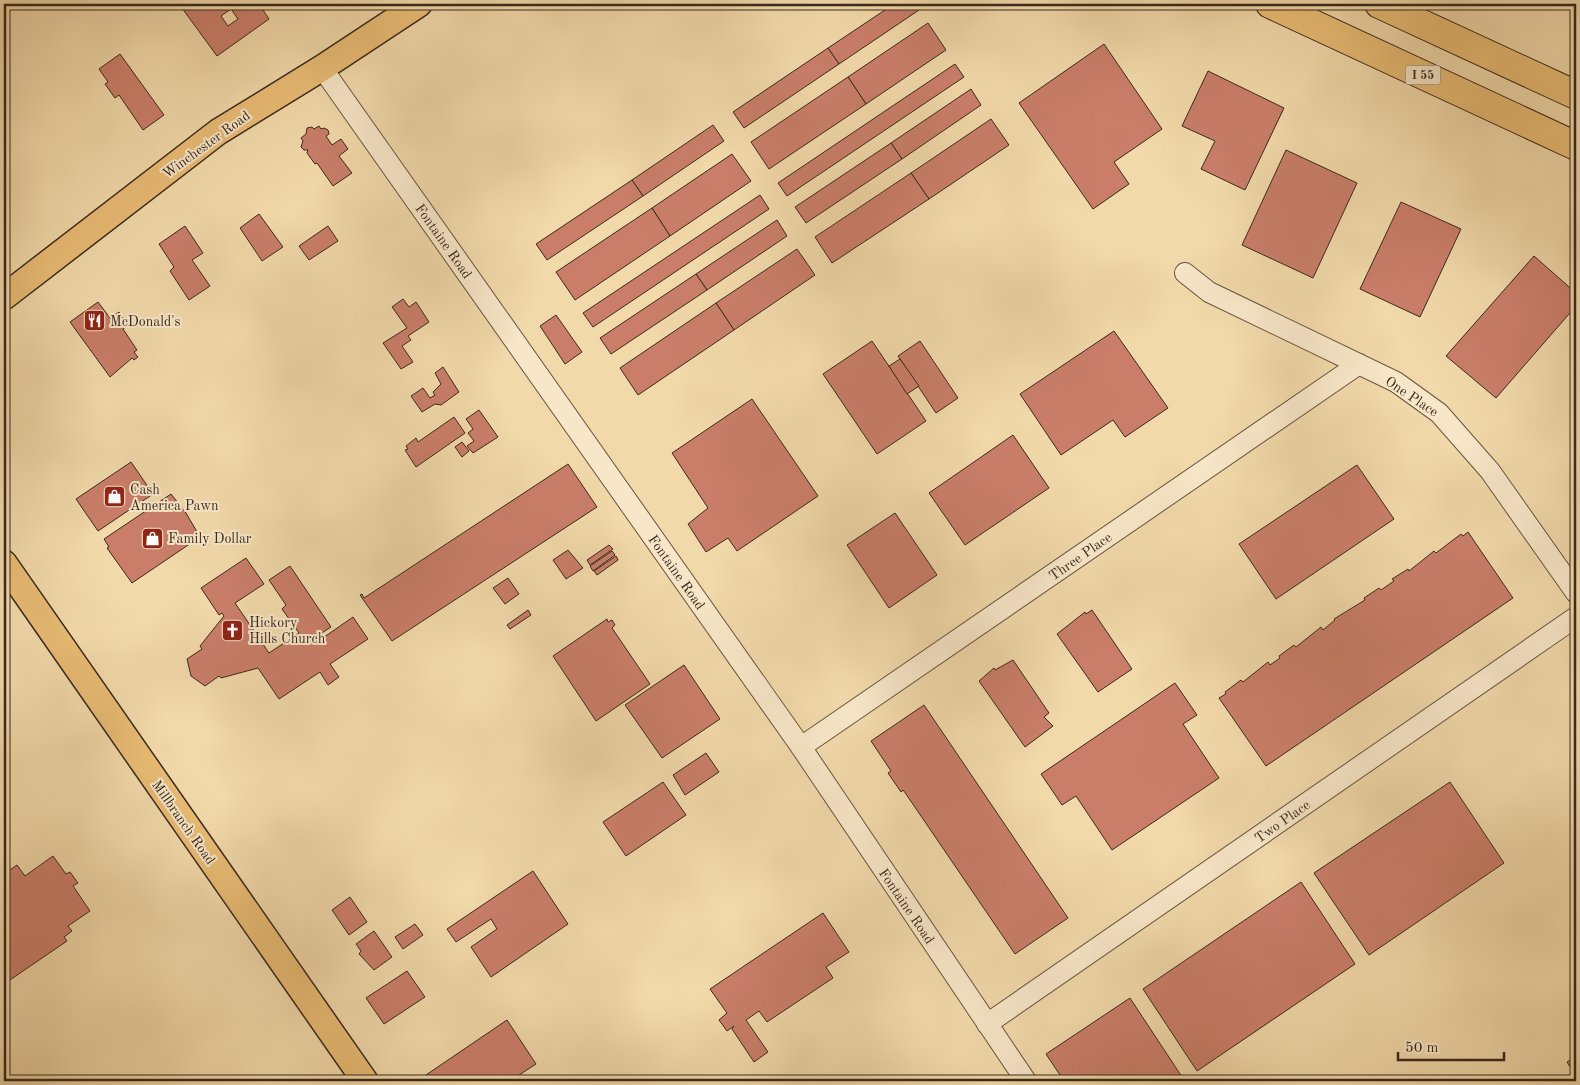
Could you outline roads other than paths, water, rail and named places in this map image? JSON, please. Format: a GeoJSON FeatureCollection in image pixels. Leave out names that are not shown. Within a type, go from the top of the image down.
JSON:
{"type":"FeatureCollection","features":[{"type":"Feature","properties":{"kind":"highway","name":"I 55"},"geometry":{"type":"LineString","coordinates":[[1270,4],[1576,146]]}},
{"type":"Feature","properties":{"kind":"highway"},"geometry":{"type":"LineString","coordinates":[[1379,4],[1576,95]]}},
{"type":"Feature","properties":{"kind":"main road","name":"Winchester Road"},"geometry":{"type":"LineString","coordinates":[[4,297],[218,132],[322,68],[419,4]]}},
{"type":"Feature","properties":{"kind":"main road","name":"Millbranch Road"},"geometry":{"type":"LineString","coordinates":[[4,563],[360,1079]]}},
{"type":"Feature","properties":{"kind":"street","name":"Fontaine Road"},"geometry":{"type":"LineString","coordinates":[[322,68],[800,748],[1026,1081]]}},
{"type":"Feature","properties":{"kind":"street","name":"One Place"},"geometry":{"type":"LineString","coordinates":[[1186,273],[1209,292],[1396,382],[1439,412],[1490,471],[1576,593]]}},
{"type":"Feature","properties":{"kind":"street","name":"Three Place"},"geometry":{"type":"LineString","coordinates":[[800,748],[1359,364]]}},
{"type":"Feature","properties":{"kind":"street","name":"Two Place"},"geometry":{"type":"LineString","coordinates":[[987,1024],[1576,617]]}},
{"type":"Feature","properties":{"kind":"place","name":"McDonald's"},"geometry":{"type":"Point","coordinates":[94,321]}},
{"type":"Feature","properties":{"kind":"place","name":"Cash America Pawn"},"geometry":{"type":"Point","coordinates":[114,497]}},
{"type":"Feature","properties":{"kind":"place","name":"Family Dollar"},"geometry":{"type":"Point","coordinates":[152,538]}},
{"type":"Feature","properties":{"kind":"place","name":"Hickory Hills Church"},"geometry":{"type":"Point","coordinates":[233,630]}}]}
